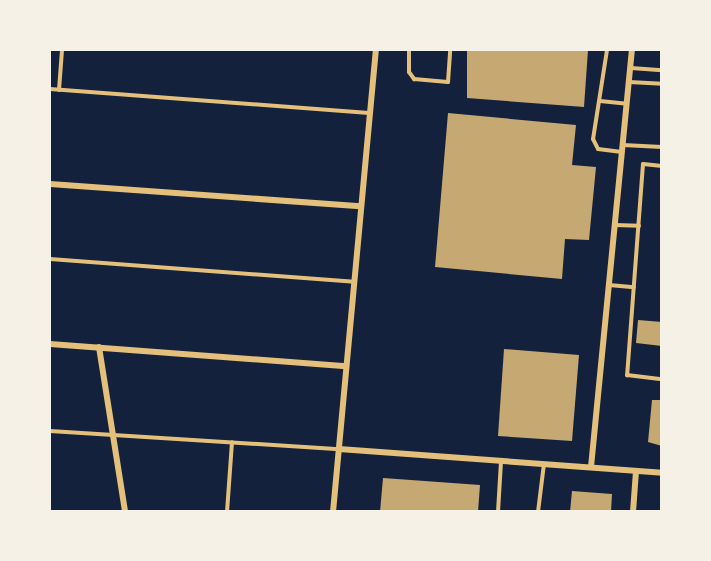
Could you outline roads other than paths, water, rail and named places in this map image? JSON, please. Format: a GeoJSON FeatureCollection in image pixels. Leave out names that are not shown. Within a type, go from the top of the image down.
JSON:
{"type":"FeatureCollection","features":[{"type":"Feature","properties":{"kind":"street"},"geometry":{"type":"LineString","coordinates":[[333,512],[376,50]]}},
{"type":"Feature","properties":{"kind":"street"},"geometry":{"type":"LineString","coordinates":[[591,467],[632,50]]}},
{"type":"Feature","properties":{"kind":"street"},"geometry":{"type":"LineString","coordinates":[[50,184],[360,206]]}},
{"type":"Feature","properties":{"kind":"street"},"geometry":{"type":"LineString","coordinates":[[50,344],[346,366]]}},
{"type":"Feature","properties":{"kind":"street"},"geometry":{"type":"LineString","coordinates":[[99,347],[125,512]]}},
{"type":"Feature","properties":{"kind":"street"},"geometry":{"type":"LineString","coordinates":[[339,449],[662,473]]}},
{"type":"Feature","properties":{"kind":"street"},"geometry":{"type":"LineString","coordinates":[[633,512],[636,471]]}},
{"type":"Feature","properties":{"kind":"lane"},"geometry":{"type":"LineString","coordinates":[[59,90],[62,50]]}},
{"type":"Feature","properties":{"kind":"lane"},"geometry":{"type":"LineString","coordinates":[[409,50],[409,72],[414,79],[448,82],[450,50]]}},
{"type":"Feature","properties":{"kind":"lane"},"geometry":{"type":"LineString","coordinates":[[607,50],[593,139],[598,148],[662,147]]}},
{"type":"Feature","properties":{"kind":"lane"},"geometry":{"type":"LineString","coordinates":[[630,68],[662,70]]}},
{"type":"Feature","properties":{"kind":"lane"},"geometry":{"type":"LineString","coordinates":[[629,82],[662,84]]}},
{"type":"Feature","properties":{"kind":"lane"},"geometry":{"type":"LineString","coordinates":[[50,89],[369,113]]}},
{"type":"Feature","properties":{"kind":"lane"},"geometry":{"type":"LineString","coordinates":[[600,101],[627,104]]}},
{"type":"Feature","properties":{"kind":"lane"},"geometry":{"type":"LineString","coordinates":[[662,166],[643,164],[627,375],[662,379]]}},
{"type":"Feature","properties":{"kind":"lane"},"geometry":{"type":"LineString","coordinates":[[615,225],[639,226]]}},
{"type":"Feature","properties":{"kind":"lane"},"geometry":{"type":"LineString","coordinates":[[50,259],[354,282]]}},
{"type":"Feature","properties":{"kind":"lane"},"geometry":{"type":"LineString","coordinates":[[609,285],[634,287]]}},
{"type":"Feature","properties":{"kind":"lane"},"geometry":{"type":"LineString","coordinates":[[50,431],[339,449]]}},
{"type":"Feature","properties":{"kind":"lane"},"geometry":{"type":"LineString","coordinates":[[227,512],[232,442]]}},
{"type":"Feature","properties":{"kind":"lane"},"geometry":{"type":"LineString","coordinates":[[498,512],[501,461]]}},
{"type":"Feature","properties":{"kind":"lane"},"geometry":{"type":"LineString","coordinates":[[538,512],[544,464]]}}]}
